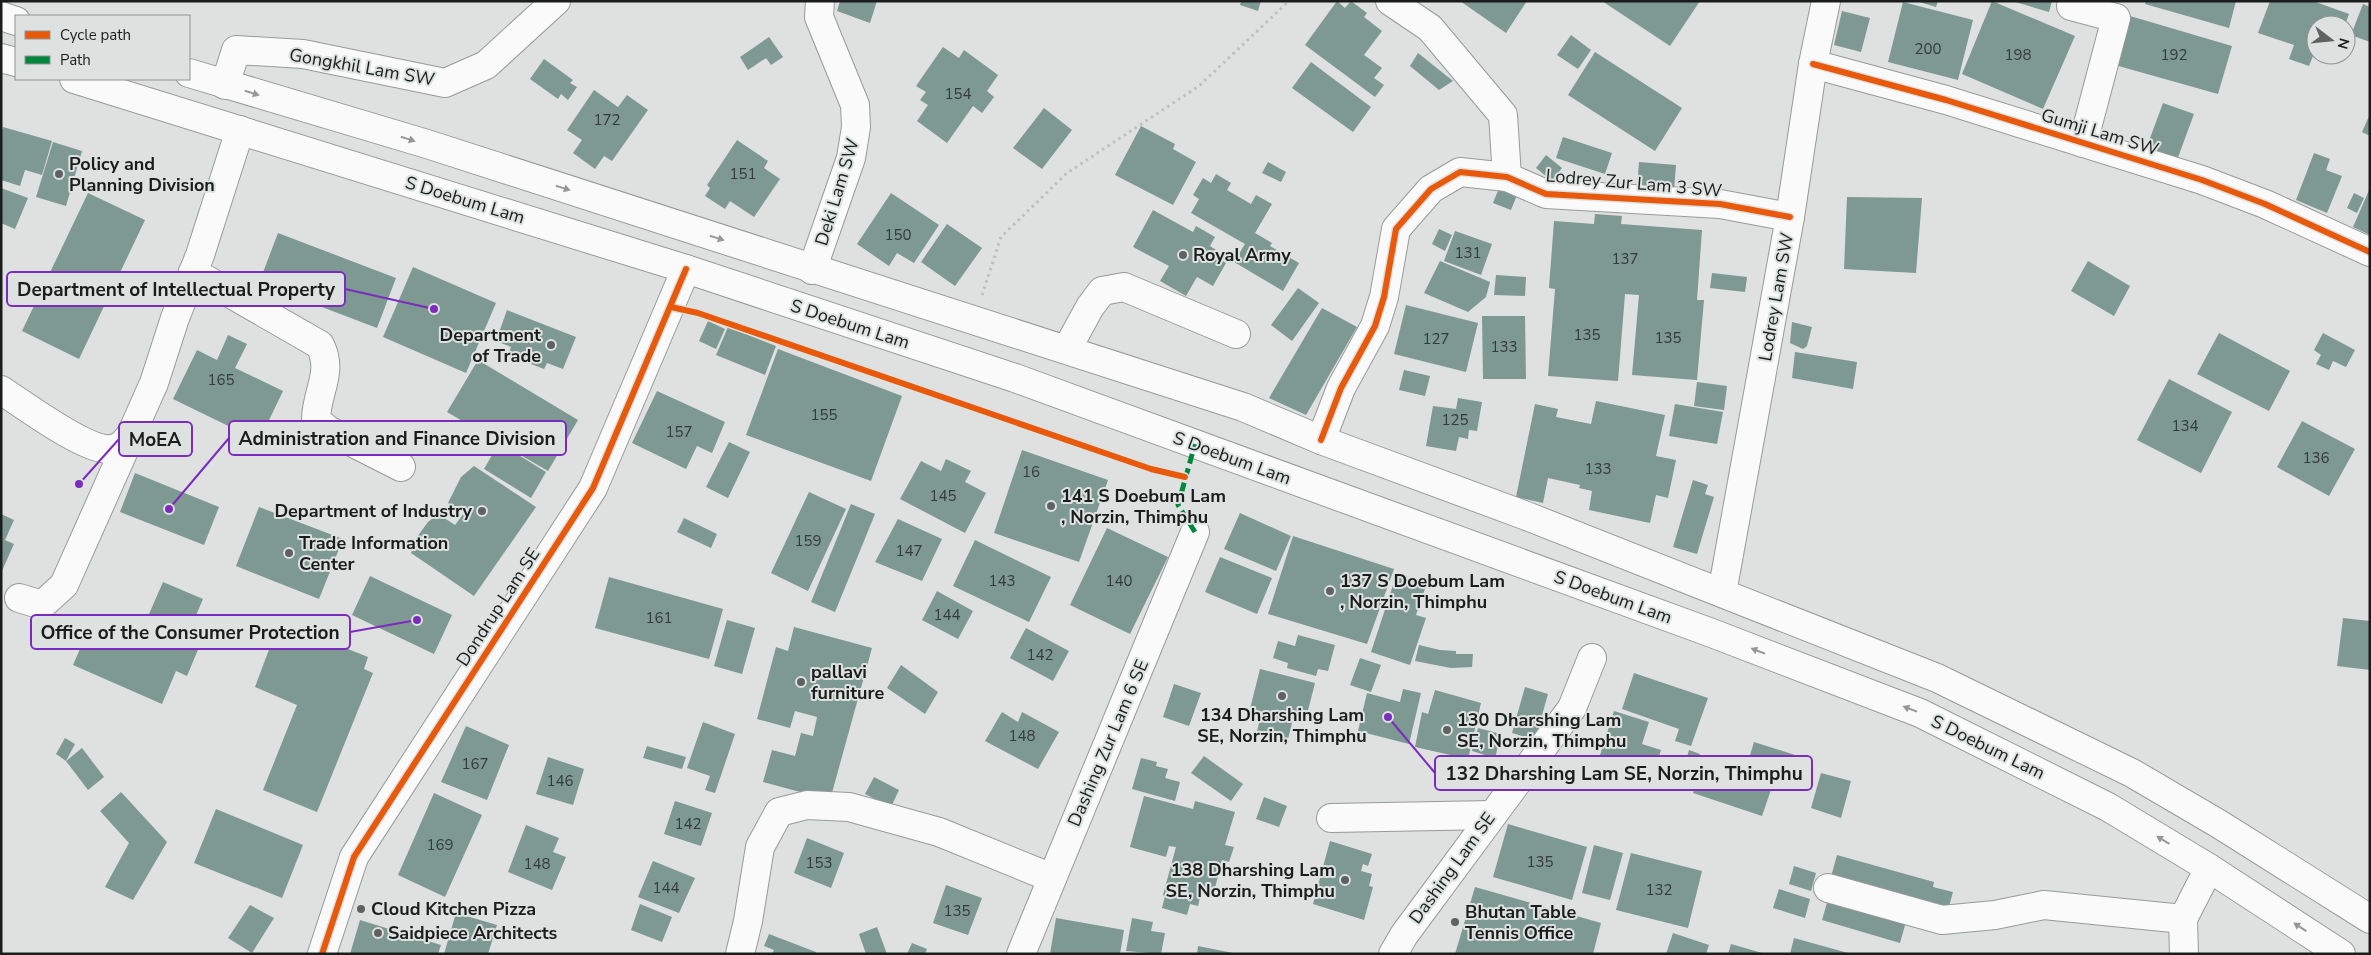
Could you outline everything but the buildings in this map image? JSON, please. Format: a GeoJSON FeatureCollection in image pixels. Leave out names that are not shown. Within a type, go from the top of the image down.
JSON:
{"type":"FeatureCollection","features":[{"type":"Feature","properties":{"kind":"street","name":"Gongkhil Lam SW"},"geometry":{"type":"LineString","coordinates":[[225,85],[236,50],[303,54],[445,83],[486,65],[556,1]]}},
{"type":"Feature","properties":{"kind":"street","name":"Deki Lam SW"},"geometry":{"type":"LineString","coordinates":[[812,270],[851,158],[856,127],[855,104],[819,17],[820,1]]}},
{"type":"Feature","properties":{"kind":"street"},"geometry":{"type":"LineString","coordinates":[[1390,1],[1430,28],[1503,116],[1507,177]]}},
{"type":"Feature","properties":{"kind":"street","name":"Lodrey Lam SW"},"geometry":{"type":"LineString","coordinates":[[1722,593],[1783,304],[1790,218],[1813,64],[1826,1]]}},
{"type":"Feature","properties":{"kind":"street"},"geometry":{"type":"LineString","coordinates":[[2072,6],[2116,18],[2083,143]]}},
{"type":"Feature","properties":{"kind":"street"},"geometry":{"type":"LineString","coordinates":[[1,16],[15,21]]}},
{"type":"Feature","properties":{"kind":"street"},"geometry":{"type":"LineString","coordinates":[[1,58],[15,62]]}},
{"type":"Feature","properties":{"kind":"street","name":"Gumji Lam SW"},"geometry":{"type":"LineString","coordinates":[[1813,64],[1946,100],[2202,180],[2265,204],[2370,252]]}},
{"type":"Feature","properties":{"kind":"street"},"geometry":{"type":"LineString","coordinates":[[190,73],[427,144],[812,270],[1067,349],[1243,407],[1321,440],[1722,593],[1938,678],[2132,772],[2370,919]]}},
{"type":"Feature","properties":{"kind":"street","name":"S Doebum Lam"},"geometry":{"type":"LineString","coordinates":[[77,80],[686,269],[1015,378],[1709,632],[1920,713],[2108,806],[2209,868],[2341,954]]}},
{"type":"Feature","properties":{"kind":"street"},"geometry":{"type":"LineString","coordinates":[[19,598],[42,605],[64,586],[154,382],[240,130]]}},
{"type":"Feature","properties":{"kind":"street","name":"Lodrey Zur Lam 3 SW"},"geometry":{"type":"LineString","coordinates":[[1321,440],[1341,388],[1375,326],[1384,297],[1396,229],[1431,189],[1460,172],[1507,177],[1546,194],[1720,204],[1790,218]]}},
{"type":"Feature","properties":{"kind":"street","name":"Dondrup Lam SE"},"geometry":{"type":"LineString","coordinates":[[322,954],[354,857],[593,488],[686,269]]}},
{"type":"Feature","properties":{"kind":"street"},"geometry":{"type":"LineString","coordinates":[[193,272],[320,345],[327,358],[325,377],[316,408],[316,420],[328,430],[401,467]]}},
{"type":"Feature","properties":{"kind":"street"},"geometry":{"type":"LineString","coordinates":[[1067,349],[1090,306],[1102,291],[1124,287],[1236,334]]}},
{"type":"Feature","properties":{"kind":"street"},"geometry":{"type":"LineString","coordinates":[[1,390],[82,442],[102,449],[112,449],[122,445],[132,433]]}},
{"type":"Feature","properties":{"kind":"street","name":"Dashing Zur Lam 6 SE"},"geometry":{"type":"LineString","coordinates":[[1021,954],[1195,532]]}},
{"type":"Feature","properties":{"kind":"street","name":"Dashing Lam SE"},"geometry":{"type":"LineString","coordinates":[[1393,954],[1404,935],[1572,708],[1592,658]]}},
{"type":"Feature","properties":{"kind":"street"},"geometry":{"type":"LineString","coordinates":[[740,954],[748,921],[760,847],[779,812],[807,805],[849,807],[939,832],[1052,878]]}},
{"type":"Feature","properties":{"kind":"street"},"geometry":{"type":"LineString","coordinates":[[1331,818],[1492,815]]}},
{"type":"Feature","properties":{"kind":"street"},"geometry":{"type":"LineString","coordinates":[[2184,954],[2183,919],[2209,868]]}},
{"type":"Feature","properties":{"kind":"street"},"geometry":{"type":"LineString","coordinates":[[1828,888],[1942,920],[1995,915],[2044,905],[2183,919]]}},
{"type":"Feature","properties":{"kind":"path"},"geometry":{"type":"LineString","coordinates":[[974,320],[1001,237],[1067,172],[1199,86],[1288,1]]}},
{"type":"Feature","properties":{"kind":"marked path"},"geometry":{"type":"LineString","coordinates":[[1195,444],[1178,505],[1195,532]]}},
{"type":"Feature","properties":{"kind":"cycle path"},"geometry":{"type":"LineString","coordinates":[[1813,64],[1946,100],[2202,180],[2265,204],[2370,252]]}},
{"type":"Feature","properties":{"kind":"cycle path"},"geometry":{"type":"LineString","coordinates":[[1321,440],[1341,388],[1375,326],[1384,297],[1396,229],[1431,189],[1460,172],[1507,177],[1546,194],[1720,204],[1790,217]]}},
{"type":"Feature","properties":{"kind":"cycle path"},"geometry":{"type":"LineString","coordinates":[[322,954],[354,857],[593,488],[686,269]]}},
{"type":"Feature","properties":{"kind":"cycle path"},"geometry":{"type":"LineString","coordinates":[[671,307],[698,313],[1151,469],[1185,477]]}},
{"type":"Feature","properties":{"kind":"place","name":"Policy and Planning Division"},"geometry":{"type":"Point","coordinates":[59,174]}},
{"type":"Feature","properties":{"kind":"place","name":"Royal Army"},"geometry":{"type":"Point","coordinates":[1183,255]}},
{"type":"Feature","properties":{"kind":"place","name":"Department of Intellectual Property"},"geometry":{"type":"Point","coordinates":[434,309]}},
{"type":"Feature","properties":{"kind":"place","name":"Department of Trade"},"geometry":{"type":"Point","coordinates":[551,345]}},
{"type":"Feature","properties":{"kind":"place","name":"MoEA"},"geometry":{"type":"Point","coordinates":[79,484]}},
{"type":"Feature","properties":{"kind":"place","name":"141 S Doebum Lam , Norzin, Thimphu"},"geometry":{"type":"Point","coordinates":[1051,506]}},
{"type":"Feature","properties":{"kind":"place","name":"Administration and Finance Division"},"geometry":{"type":"Point","coordinates":[169,509]}},
{"type":"Feature","properties":{"kind":"place","name":"Department of Industry"},"geometry":{"type":"Point","coordinates":[482,511]}},
{"type":"Feature","properties":{"kind":"place","name":"Trade Information Center"},"geometry":{"type":"Point","coordinates":[289,553]}},
{"type":"Feature","properties":{"kind":"place","name":"137 S Doebum Lam , Norzin, Thimphu"},"geometry":{"type":"Point","coordinates":[1330,591]}},
{"type":"Feature","properties":{"kind":"place","name":"Office of the Consumer Protection"},"geometry":{"type":"Point","coordinates":[417,620]}},
{"type":"Feature","properties":{"kind":"place","name":"pallavi furniture"},"geometry":{"type":"Point","coordinates":[801,682]}},
{"type":"Feature","properties":{"kind":"place","name":"134 Dharshing Lam SE, Norzin, Thimphu"},"geometry":{"type":"Point","coordinates":[1282,696]}},
{"type":"Feature","properties":{"kind":"place","name":"132 Dharshing Lam SE, Norzin, Thimphu"},"geometry":{"type":"Point","coordinates":[1388,717]}},
{"type":"Feature","properties":{"kind":"place","name":"130 Dharshing Lam SE, Norzin, Thimphu"},"geometry":{"type":"Point","coordinates":[1447,730]}},
{"type":"Feature","properties":{"kind":"place","name":"138 Dharshing Lam SE, Norzin, Thimphu"},"geometry":{"type":"Point","coordinates":[1345,880]}},
{"type":"Feature","properties":{"kind":"place","name":"Cloud Kitchen Pizza"},"geometry":{"type":"Point","coordinates":[361,909]}},
{"type":"Feature","properties":{"kind":"place","name":"Bhutan Table Tennis Office"},"geometry":{"type":"Point","coordinates":[1455,922]}},
{"type":"Feature","properties":{"kind":"place","name":"Saidpiece Architects"},"geometry":{"type":"Point","coordinates":[378,933]}}]}
